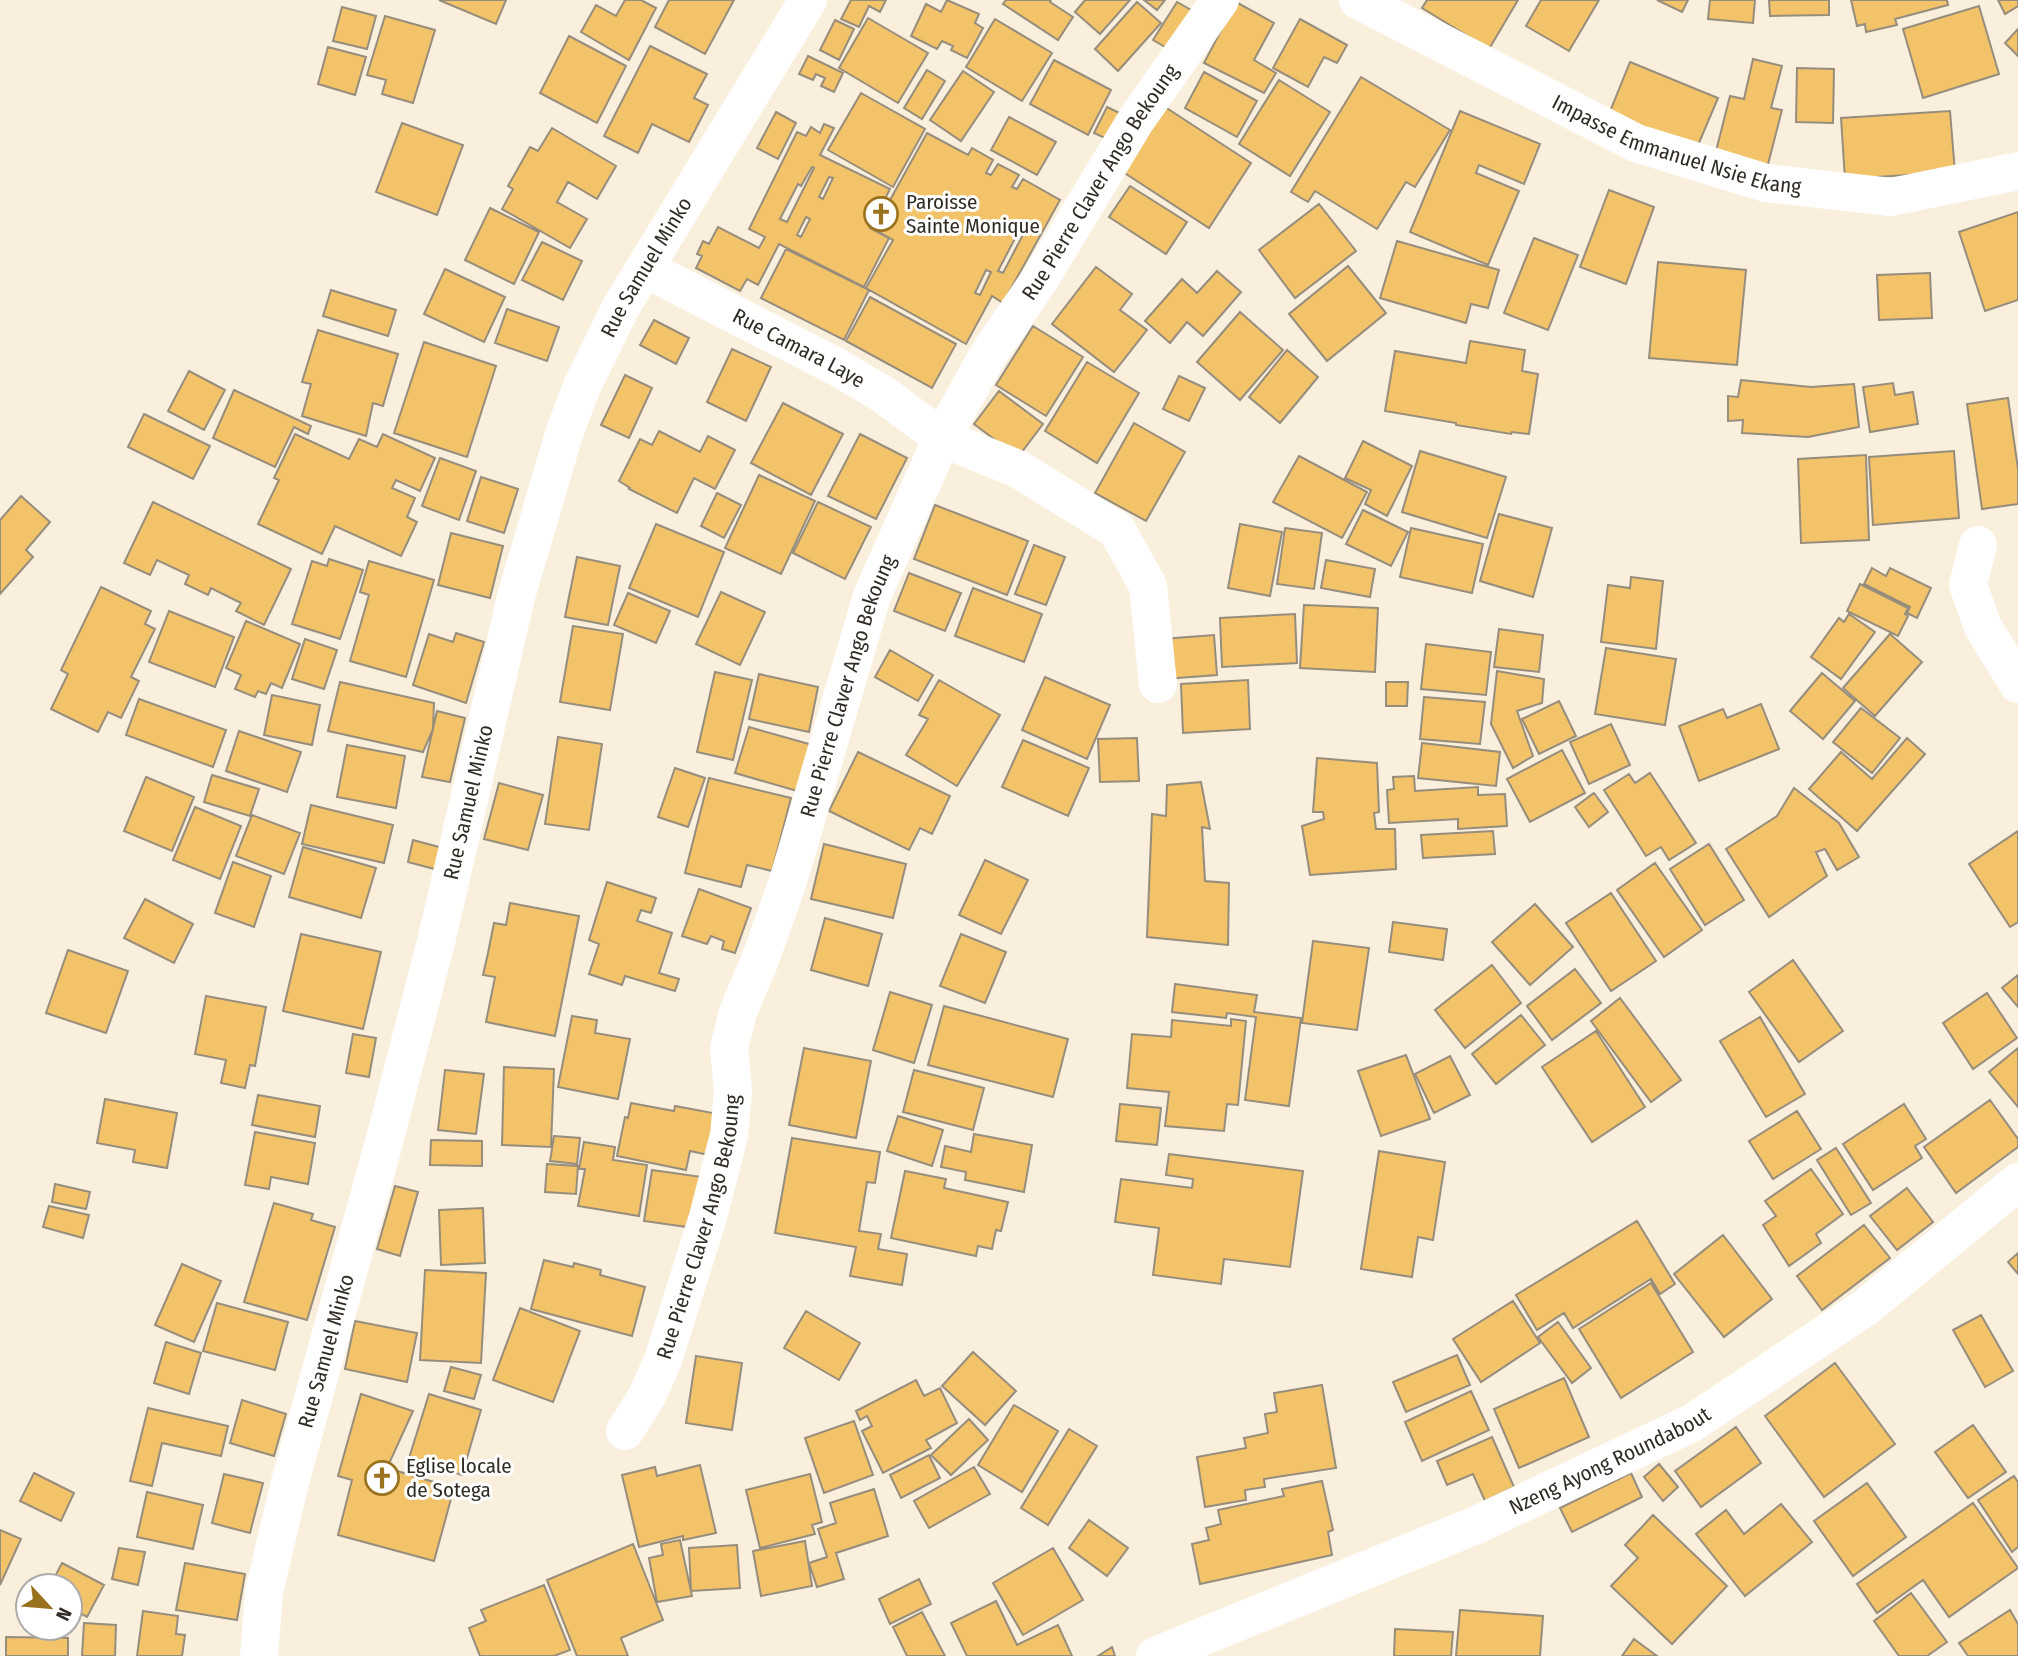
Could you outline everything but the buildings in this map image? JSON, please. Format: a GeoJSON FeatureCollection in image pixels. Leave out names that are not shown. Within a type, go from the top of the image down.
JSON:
{"type":"FeatureCollection","features":[{"type":"Feature","properties":{"kind":"street","name":"Rue Samuel Minko"},"geometry":{"type":"LineString","coordinates":[[259,1656],[264,1592],[290,1482],[436,942],[516,597],[582,386],[621,307],[808,0]]}},
{"type":"Feature","properties":{"kind":"street","name":"Rue Pierre Claver Ango Bekoung"},"geometry":{"type":"LineString","coordinates":[[625,1431],[647,1396],[663,1360],[708,1217],[729,1135],[733,1091],[729,1048],[737,1012],[760,960],[788,881],[872,596],[942,438],[988,355],[1040,279],[1136,120],[1220,0]]}},
{"type":"Feature","properties":{"kind":"street","name":"Impasse Emmanuel Nsie Ekang"},"geometry":{"type":"LineString","coordinates":[[1358,0],[1636,143],[1766,183],[1891,197],[2018,171]]}},
{"type":"Feature","properties":{"kind":"street","name":"Rue Camara Laye"},"geometry":{"type":"LineString","coordinates":[[646,269],[837,367],[884,395],[942,438],[1018,468],[1116,530],[1148,586],[1158,684]]}},
{"type":"Feature","properties":{"kind":"street"},"geometry":{"type":"LineString","coordinates":[[1978,545],[1968,585],[1983,627],[2018,684]]}},
{"type":"Feature","properties":{"kind":"street","name":"Nzeng Ayong Roundabout"},"geometry":{"type":"LineString","coordinates":[[1154,1656],[1474,1526],[1692,1423],[1866,1307],[2018,1182]]}},
{"type":"Feature","properties":{"kind":"place","name":"Paroisse Sainte Monique"},"geometry":{"type":"Point","coordinates":[881,214]}},
{"type":"Feature","properties":{"kind":"place","name":"Eglise locale de Sotega"},"geometry":{"type":"Point","coordinates":[382,1478]}}]}
